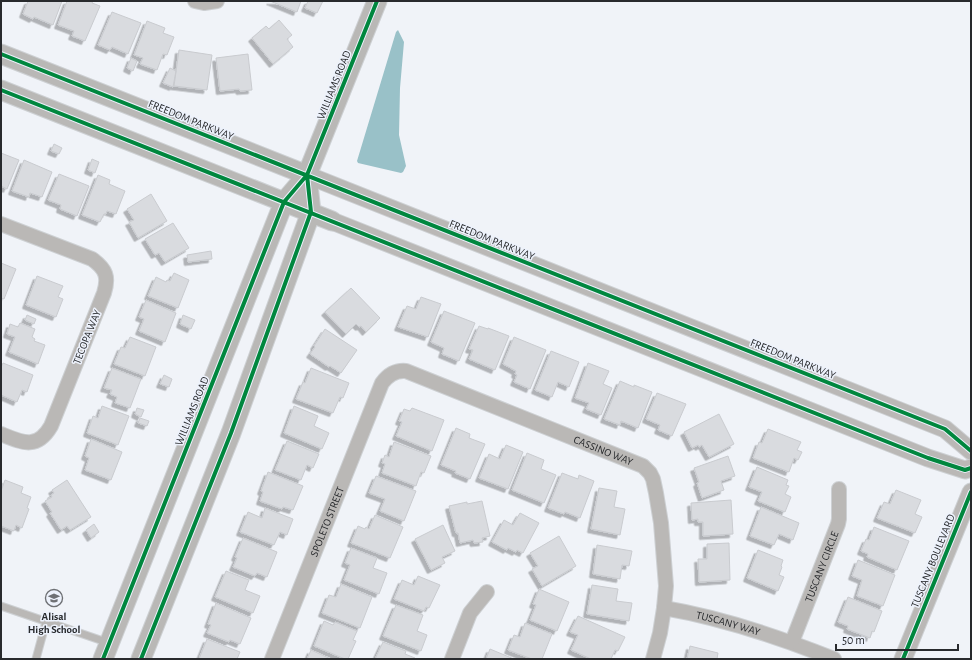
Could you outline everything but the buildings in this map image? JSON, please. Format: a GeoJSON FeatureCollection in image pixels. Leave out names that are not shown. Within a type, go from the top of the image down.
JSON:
{"type":"FeatureCollection","features":[{"type":"Feature","properties":{"kind":"main road","name":"WILLIAMS ROAD"},"geometry":{"type":"LineString","coordinates":[[106,651],[284,202],[307,175],[377,1]]}},
{"type":"Feature","properties":{"kind":"main road","name":"FREEDOM PARKWAY"},"geometry":{"type":"LineString","coordinates":[[1,54],[307,175]]}},
{"type":"Feature","properties":{"kind":"main road"},"geometry":{"type":"LineString","coordinates":[[1,90],[332,221]]}},
{"type":"Feature","properties":{"kind":"main road","name":"WILLIAMS ROAD"},"geometry":{"type":"LineString","coordinates":[[141,659],[230,433],[311,212],[307,175]]}},
{"type":"Feature","properties":{"kind":"main road"},"geometry":{"type":"LineString","coordinates":[[106,651],[120,659]]}},
{"type":"Feature","properties":{"kind":"street"},"geometry":{"type":"LineString","coordinates":[[195,1],[204,3],[217,1]]}},
{"type":"Feature","properties":{"kind":"street","name":"FREEDOM PARKWAY"},"geometry":{"type":"LineString","coordinates":[[307,175],[945,429],[971,451]]}},
{"type":"Feature","properties":{"kind":"street"},"geometry":{"type":"LineString","coordinates":[[332,221],[928,458],[965,470],[971,468]]}},
{"type":"Feature","properties":{"kind":"street","name":"TECOPA WAY"},"geometry":{"type":"LineString","coordinates":[[1,224],[92,259],[100,265],[106,278],[106,285],[47,433],[37,441],[24,443],[1,434]]}},
{"type":"Feature","properties":{"kind":"street","name":"CASSINO WAY"},"geometry":{"type":"LineString","coordinates":[[382,383],[385,378],[395,372],[406,371],[643,466],[650,473],[653,480],[661,523],[666,586],[660,633],[653,659]]}},
{"type":"Feature","properties":{"kind":"street","name":"SPOLETO STREET"},"geometry":{"type":"LineString","coordinates":[[272,659],[382,383]]}},
{"type":"Feature","properties":{"kind":"street","name":"TUSCANY CIRCLE"},"geometry":{"type":"LineString","coordinates":[[792,642],[838,524],[839,490]]}},
{"type":"Feature","properties":{"kind":"street","name":"TUSCANY BOULEVARD"},"geometry":{"type":"LineString","coordinates":[[903,659],[971,492]]}},
{"type":"Feature","properties":{"kind":"street"},"geometry":{"type":"LineString","coordinates":[[452,659],[470,613],[487,592]]}},
{"type":"Feature","properties":{"kind":"street","name":"TUSCANY WAY"},"geometry":{"type":"LineString","coordinates":[[664,608],[716,618],[792,642],[834,659]]}},
{"type":"Feature","properties":{"kind":"lane"},"geometry":{"type":"LineString","coordinates":[[1,606],[46,622],[106,651]]}},
{"type":"Feature","properties":{"kind":"lane"},"geometry":{"type":"LineString","coordinates":[[36,659],[46,622]]}},
{"type":"Feature","properties":{"kind":"water"},"geometry":{"type":"Polygon","coordinates":[[[398,30],[404,42],[400,88],[399,135],[406,166],[401,173],[358,163],[357,161],[396,32],[398,30]]]}},
{"type":"Feature","properties":{"kind":"cycle path"},"geometry":{"type":"LineString","coordinates":[[103,659],[284,202],[307,175],[377,1]]}},
{"type":"Feature","properties":{"kind":"cycle path"},"geometry":{"type":"LineString","coordinates":[[1,54],[945,429],[971,451]]}},
{"type":"Feature","properties":{"kind":"cycle path"},"geometry":{"type":"LineString","coordinates":[[1,90],[928,458],[965,470],[971,468]]}},
{"type":"Feature","properties":{"kind":"cycle path"},"geometry":{"type":"LineString","coordinates":[[141,659],[231,433],[311,212],[307,175]]}},
{"type":"Feature","properties":{"kind":"cycle path"},"geometry":{"type":"LineString","coordinates":[[903,659],[971,492]]}},
{"type":"Feature","properties":{"kind":"place","name":"Alisal High School"},"geometry":{"type":"Point","coordinates":[54,598]}}]}
